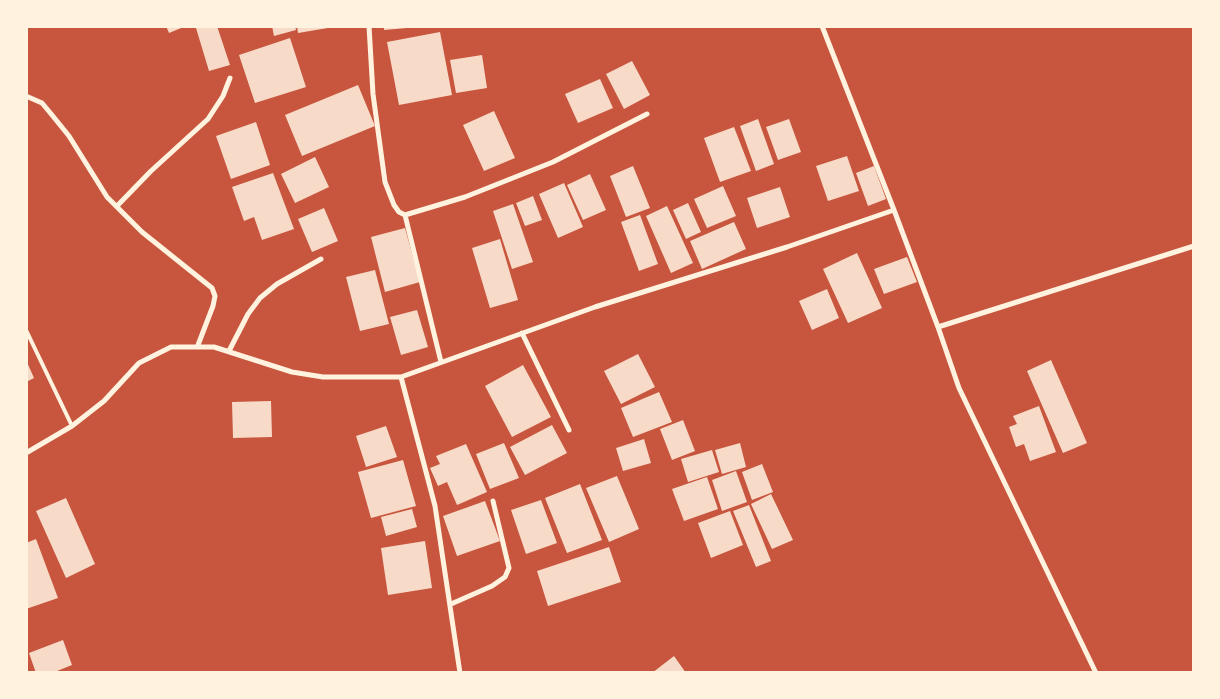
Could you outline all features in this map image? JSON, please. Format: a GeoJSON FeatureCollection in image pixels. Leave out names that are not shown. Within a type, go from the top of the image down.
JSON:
{"type":"FeatureCollection","features":[{"type":"Feature","properties":{"kind":"street"},"geometry":{"type":"LineString","coordinates":[[369,26],[373,94],[385,182],[394,205],[399,212],[405,215],[466,197],[553,162],[647,114]]}},
{"type":"Feature","properties":{"kind":"street"},"geometry":{"type":"LineString","coordinates":[[822,26],[894,210],[959,388],[1096,673]]}},
{"type":"Feature","properties":{"kind":"street"},"geometry":{"type":"LineString","coordinates":[[117,206],[151,171],[208,119],[223,96],[230,78]]}},
{"type":"Feature","properties":{"kind":"street"},"geometry":{"type":"LineString","coordinates":[[26,96],[42,103],[69,136],[107,197],[142,232],[212,288],[215,296],[213,306],[198,345]]}},
{"type":"Feature","properties":{"kind":"street"},"geometry":{"type":"LineString","coordinates":[[26,453],[72,426],[104,402],[139,363],[171,347],[198,345],[229,351],[292,372],[323,377],[400,377],[595,307],[894,210]]}},
{"type":"Feature","properties":{"kind":"street"},"geometry":{"type":"LineString","coordinates":[[405,215],[441,362]]}},
{"type":"Feature","properties":{"kind":"street"},"geometry":{"type":"LineString","coordinates":[[938,327],[1194,246]]}},
{"type":"Feature","properties":{"kind":"street"},"geometry":{"type":"LineString","coordinates":[[229,351],[248,314],[260,298],[278,284],[321,259]]}},
{"type":"Feature","properties":{"kind":"street"},"geometry":{"type":"LineString","coordinates":[[522,333],[569,430]]}},
{"type":"Feature","properties":{"kind":"street"},"geometry":{"type":"LineString","coordinates":[[400,377],[435,506],[460,673]]}},
{"type":"Feature","properties":{"kind":"street"},"geometry":{"type":"LineString","coordinates":[[451,604],[492,586],[505,577],[509,568],[493,502]]}},
{"type":"Feature","properties":{"kind":"lane"},"geometry":{"type":"LineString","coordinates":[[26,330],[72,426]]}},
{"type":"Feature","properties":{"kind":"building"},"geometry":{"type":"Polygon","coordinates":[[[166,26],[186,26],[169,33],[166,26]]]}},
{"type":"Feature","properties":{"kind":"building"},"geometry":{"type":"Polygon","coordinates":[[[200,26],[217,26],[230,65],[209,71],[196,28],[200,26]]]}},
{"type":"Feature","properties":{"kind":"building"},"geometry":{"type":"Polygon","coordinates":[[[272,26],[295,26],[296,30],[274,36],[272,26]]]}},
{"type":"Feature","properties":{"kind":"building"},"geometry":{"type":"Polygon","coordinates":[[[297,26],[334,26],[334,27],[298,33],[297,26]]]}},
{"type":"Feature","properties":{"kind":"building"},"geometry":{"type":"Polygon","coordinates":[[[384,26],[407,26],[407,28],[384,30],[384,26]]]}},
{"type":"Feature","properties":{"kind":"building"},"geometry":{"type":"Polygon","coordinates":[[[440,32],[452,95],[399,105],[387,42],[440,32]]]}},
{"type":"Feature","properties":{"kind":"building"},"geometry":{"type":"Polygon","coordinates":[[[290,38],[306,87],[255,103],[239,55],[290,38]]]}},
{"type":"Feature","properties":{"kind":"building"},"geometry":{"type":"Polygon","coordinates":[[[482,55],[487,88],[456,93],[450,60],[482,55]]]}},
{"type":"Feature","properties":{"kind":"building"},"geometry":{"type":"Polygon","coordinates":[[[632,61],[650,95],[624,109],[606,74],[632,61]]]}},
{"type":"Feature","properties":{"kind":"building"},"geometry":{"type":"Polygon","coordinates":[[[600,79],[613,108],[578,123],[565,94],[600,79]]]}},
{"type":"Feature","properties":{"kind":"building"},"geometry":{"type":"Polygon","coordinates":[[[358,85],[375,126],[302,156],[285,115],[358,85]]]}},
{"type":"Feature","properties":{"kind":"building"},"geometry":{"type":"Polygon","coordinates":[[[494,111],[515,158],[484,171],[463,125],[494,111]]]}},
{"type":"Feature","properties":{"kind":"building"},"geometry":{"type":"Polygon","coordinates":[[[758,119],[774,164],[756,171],[740,126],[758,119]]]}},
{"type":"Feature","properties":{"kind":"building"},"geometry":{"type":"Polygon","coordinates":[[[789,119],[801,152],[778,160],[766,127],[789,119]]]}},
{"type":"Feature","properties":{"kind":"building"},"geometry":{"type":"Polygon","coordinates":[[[256,122],[270,165],[231,179],[216,136],[256,122]]]}},
{"type":"Feature","properties":{"kind":"building"},"geometry":{"type":"Polygon","coordinates":[[[734,127],[751,171],[720,182],[704,138],[734,127]]]}},
{"type":"Feature","properties":{"kind":"building"},"geometry":{"type":"Polygon","coordinates":[[[847,156],[859,191],[828,201],[816,166],[847,156]]]}},
{"type":"Feature","properties":{"kind":"building"},"geometry":{"type":"Polygon","coordinates":[[[315,157],[329,187],[295,203],[281,174],[315,157]]]}},
{"type":"Feature","properties":{"kind":"building"},"geometry":{"type":"Polygon","coordinates":[[[633,166],[650,208],[626,217],[610,176],[633,166]]]}},
{"type":"Feature","properties":{"kind":"building"},"geometry":{"type":"Polygon","coordinates":[[[874,166],[886,199],[868,206],[856,173],[874,166]]]}},
{"type":"Feature","properties":{"kind":"building"},"geometry":{"type":"Polygon","coordinates":[[[273,173],[294,229],[262,240],[254,217],[244,221],[232,187],[273,173]]]}},
{"type":"Feature","properties":{"kind":"building"},"geometry":{"type":"Polygon","coordinates":[[[590,174],[606,210],[583,220],[567,185],[590,174]]]}},
{"type":"Feature","properties":{"kind":"building"},"geometry":{"type":"Polygon","coordinates":[[[564,183],[583,227],[558,238],[539,194],[564,183]]]}},
{"type":"Feature","properties":{"kind":"building"},"geometry":{"type":"Polygon","coordinates":[[[723,186],[736,216],[707,228],[694,199],[723,186]]]}},
{"type":"Feature","properties":{"kind":"building"},"geometry":{"type":"Polygon","coordinates":[[[780,187],[790,217],[757,228],[747,198],[780,187]]]}},
{"type":"Feature","properties":{"kind":"building"},"geometry":{"type":"Polygon","coordinates":[[[533,196],[542,220],[525,226],[516,203],[533,196]]]}},
{"type":"Feature","properties":{"kind":"building"},"geometry":{"type":"Polygon","coordinates":[[[688,203],[701,232],[686,239],[673,210],[688,203]]]}},
{"type":"Feature","properties":{"kind":"building"},"geometry":{"type":"Polygon","coordinates":[[[513,204],[533,262],[512,269],[493,211],[513,204]]]}},
{"type":"Feature","properties":{"kind":"building"},"geometry":{"type":"Polygon","coordinates":[[[667,206],[693,263],[671,273],[646,216],[667,206]]]}},
{"type":"Feature","properties":{"kind":"building"},"geometry":{"type":"Polygon","coordinates":[[[324,208],[338,241],[312,252],[298,219],[324,208]]]}},
{"type":"Feature","properties":{"kind":"building"},"geometry":{"type":"Polygon","coordinates":[[[640,215],[658,264],[639,271],[621,222],[640,215]]]}},
{"type":"Feature","properties":{"kind":"building"},"geometry":{"type":"Polygon","coordinates":[[[734,222],[746,249],[702,269],[690,241],[734,222]]]}},
{"type":"Feature","properties":{"kind":"building"},"geometry":{"type":"Polygon","coordinates":[[[405,228],[420,282],[385,292],[371,237],[405,228]]]}},
{"type":"Feature","properties":{"kind":"building"},"geometry":{"type":"Polygon","coordinates":[[[500,239],[518,300],[490,308],[472,248],[500,239]]]}},
{"type":"Feature","properties":{"kind":"building"},"geometry":{"type":"Polygon","coordinates":[[[857,253],[882,308],[848,323],[823,269],[857,253]]]}},
{"type":"Feature","properties":{"kind":"building"},"geometry":{"type":"Polygon","coordinates":[[[907,257],[917,282],[884,294],[874,269],[907,257]]]}},
{"type":"Feature","properties":{"kind":"building"},"geometry":{"type":"Polygon","coordinates":[[[375,270],[389,324],[360,331],[346,277],[375,270]]]}},
{"type":"Feature","properties":{"kind":"building"},"geometry":{"type":"Polygon","coordinates":[[[827,289],[839,318],[812,330],[799,301],[827,289]]]}},
{"type":"Feature","properties":{"kind":"building"},"geometry":{"type":"Polygon","coordinates":[[[417,310],[428,347],[401,355],[390,317],[417,310]]]}},
{"type":"Feature","properties":{"kind":"building"},"geometry":{"type":"Polygon","coordinates":[[[638,354],[655,387],[621,404],[604,371],[638,354]]]}},
{"type":"Feature","properties":{"kind":"building"},"geometry":{"type":"Polygon","coordinates":[[[26,360],[34,378],[26,382],[26,360]]]}},
{"type":"Feature","properties":{"kind":"building"},"geometry":{"type":"Polygon","coordinates":[[[1051,360],[1087,443],[1063,453],[1027,371],[1051,360]]]}},
{"type":"Feature","properties":{"kind":"building"},"geometry":{"type":"Polygon","coordinates":[[[523,365],[551,417],[512,437],[485,386],[523,365]]]}},
{"type":"Feature","properties":{"kind":"building"},"geometry":{"type":"Polygon","coordinates":[[[659,392],[672,422],[633,437],[621,408],[659,392]]]}},
{"type":"Feature","properties":{"kind":"building"},"geometry":{"type":"Polygon","coordinates":[[[271,401],[272,437],[233,438],[232,402],[271,401]]]}},
{"type":"Feature","properties":{"kind":"building"},"geometry":{"type":"Polygon","coordinates":[[[1039,406],[1056,452],[1030,461],[1024,444],[1016,447],[1009,427],[1017,424],[1013,416],[1039,406]]]}},
{"type":"Feature","properties":{"kind":"building"},"geometry":{"type":"Polygon","coordinates":[[[683,420],[695,451],[672,460],[660,429],[683,420]]]}},
{"type":"Feature","properties":{"kind":"building"},"geometry":{"type":"Polygon","coordinates":[[[552,425],[567,453],[525,475],[510,447],[552,425]]]}},
{"type":"Feature","properties":{"kind":"building"},"geometry":{"type":"Polygon","coordinates":[[[386,426],[397,457],[366,467],[356,436],[386,426]]]}},
{"type":"Feature","properties":{"kind":"building"},"geometry":{"type":"Polygon","coordinates":[[[644,439],[651,463],[623,471],[616,448],[644,439]]]}},
{"type":"Feature","properties":{"kind":"building"},"geometry":{"type":"Polygon","coordinates":[[[504,443],[519,478],[490,489],[476,454],[504,443]]]}},
{"type":"Feature","properties":{"kind":"building"},"geometry":{"type":"Polygon","coordinates":[[[740,443],[746,467],[722,474],[715,450],[740,443]]]}},
{"type":"Feature","properties":{"kind":"building"},"geometry":{"type":"Polygon","coordinates":[[[466,444],[487,492],[457,505],[447,482],[438,486],[430,468],[440,464],[436,456],[466,444]]]}},
{"type":"Feature","properties":{"kind":"building"},"geometry":{"type":"Polygon","coordinates":[[[712,450],[719,472],[688,482],[681,459],[712,450]]]}},
{"type":"Feature","properties":{"kind":"building"},"geometry":{"type":"Polygon","coordinates":[[[403,460],[416,506],[371,518],[358,472],[403,460]]]}},
{"type":"Feature","properties":{"kind":"building"},"geometry":{"type":"Polygon","coordinates":[[[762,464],[773,492],[752,500],[742,472],[762,464]]]}},
{"type":"Feature","properties":{"kind":"building"},"geometry":{"type":"Polygon","coordinates":[[[736,471],[747,502],[722,511],[712,480],[736,471]]]}},
{"type":"Feature","properties":{"kind":"building"},"geometry":{"type":"Polygon","coordinates":[[[617,476],[639,529],[609,542],[586,488],[617,476]]]}},
{"type":"Feature","properties":{"kind":"building"},"geometry":{"type":"Polygon","coordinates":[[[707,477],[718,509],[684,521],[672,489],[707,477]]]}},
{"type":"Feature","properties":{"kind":"building"},"geometry":{"type":"Polygon","coordinates":[[[580,484],[602,540],[567,553],[545,498],[580,484]]]}},
{"type":"Feature","properties":{"kind":"building"},"geometry":{"type":"Polygon","coordinates":[[[771,494],[793,540],[772,549],[751,504],[771,494]]]}},
{"type":"Feature","properties":{"kind":"building"},"geometry":{"type":"Polygon","coordinates":[[[66,498],[95,564],[66,578],[36,511],[66,498]]]}},
{"type":"Feature","properties":{"kind":"building"},"geometry":{"type":"Polygon","coordinates":[[[541,500],[557,543],[526,554],[511,510],[541,500]]]}},
{"type":"Feature","properties":{"kind":"building"},"geometry":{"type":"Polygon","coordinates":[[[485,501],[500,541],[457,556],[443,516],[485,501]]]}},
{"type":"Feature","properties":{"kind":"building"},"geometry":{"type":"Polygon","coordinates":[[[749,505],[771,561],[756,567],[733,511],[749,505]]]}},
{"type":"Feature","properties":{"kind":"building"},"geometry":{"type":"Polygon","coordinates":[[[412,509],[417,527],[386,536],[381,517],[412,509]]]}},
{"type":"Feature","properties":{"kind":"building"},"geometry":{"type":"Polygon","coordinates":[[[730,511],[743,545],[711,558],[698,523],[730,511]]]}},
{"type":"Feature","properties":{"kind":"building"},"geometry":{"type":"Polygon","coordinates":[[[36,539],[58,598],[26,609],[26,543],[36,539]]]}},
{"type":"Feature","properties":{"kind":"building"},"geometry":{"type":"Polygon","coordinates":[[[425,541],[432,588],[388,595],[381,548],[425,541]]]}},
{"type":"Feature","properties":{"kind":"building"},"geometry":{"type":"Polygon","coordinates":[[[609,547],[621,582],[548,606],[537,571],[609,547]]]}},
{"type":"Feature","properties":{"kind":"building"},"geometry":{"type":"Polygon","coordinates":[[[63,640],[72,665],[52,673],[36,673],[29,653],[63,640]]]}},
{"type":"Feature","properties":{"kind":"building"},"geometry":{"type":"Polygon","coordinates":[[[674,656],[686,673],[652,673],[674,656]]]}}]}
